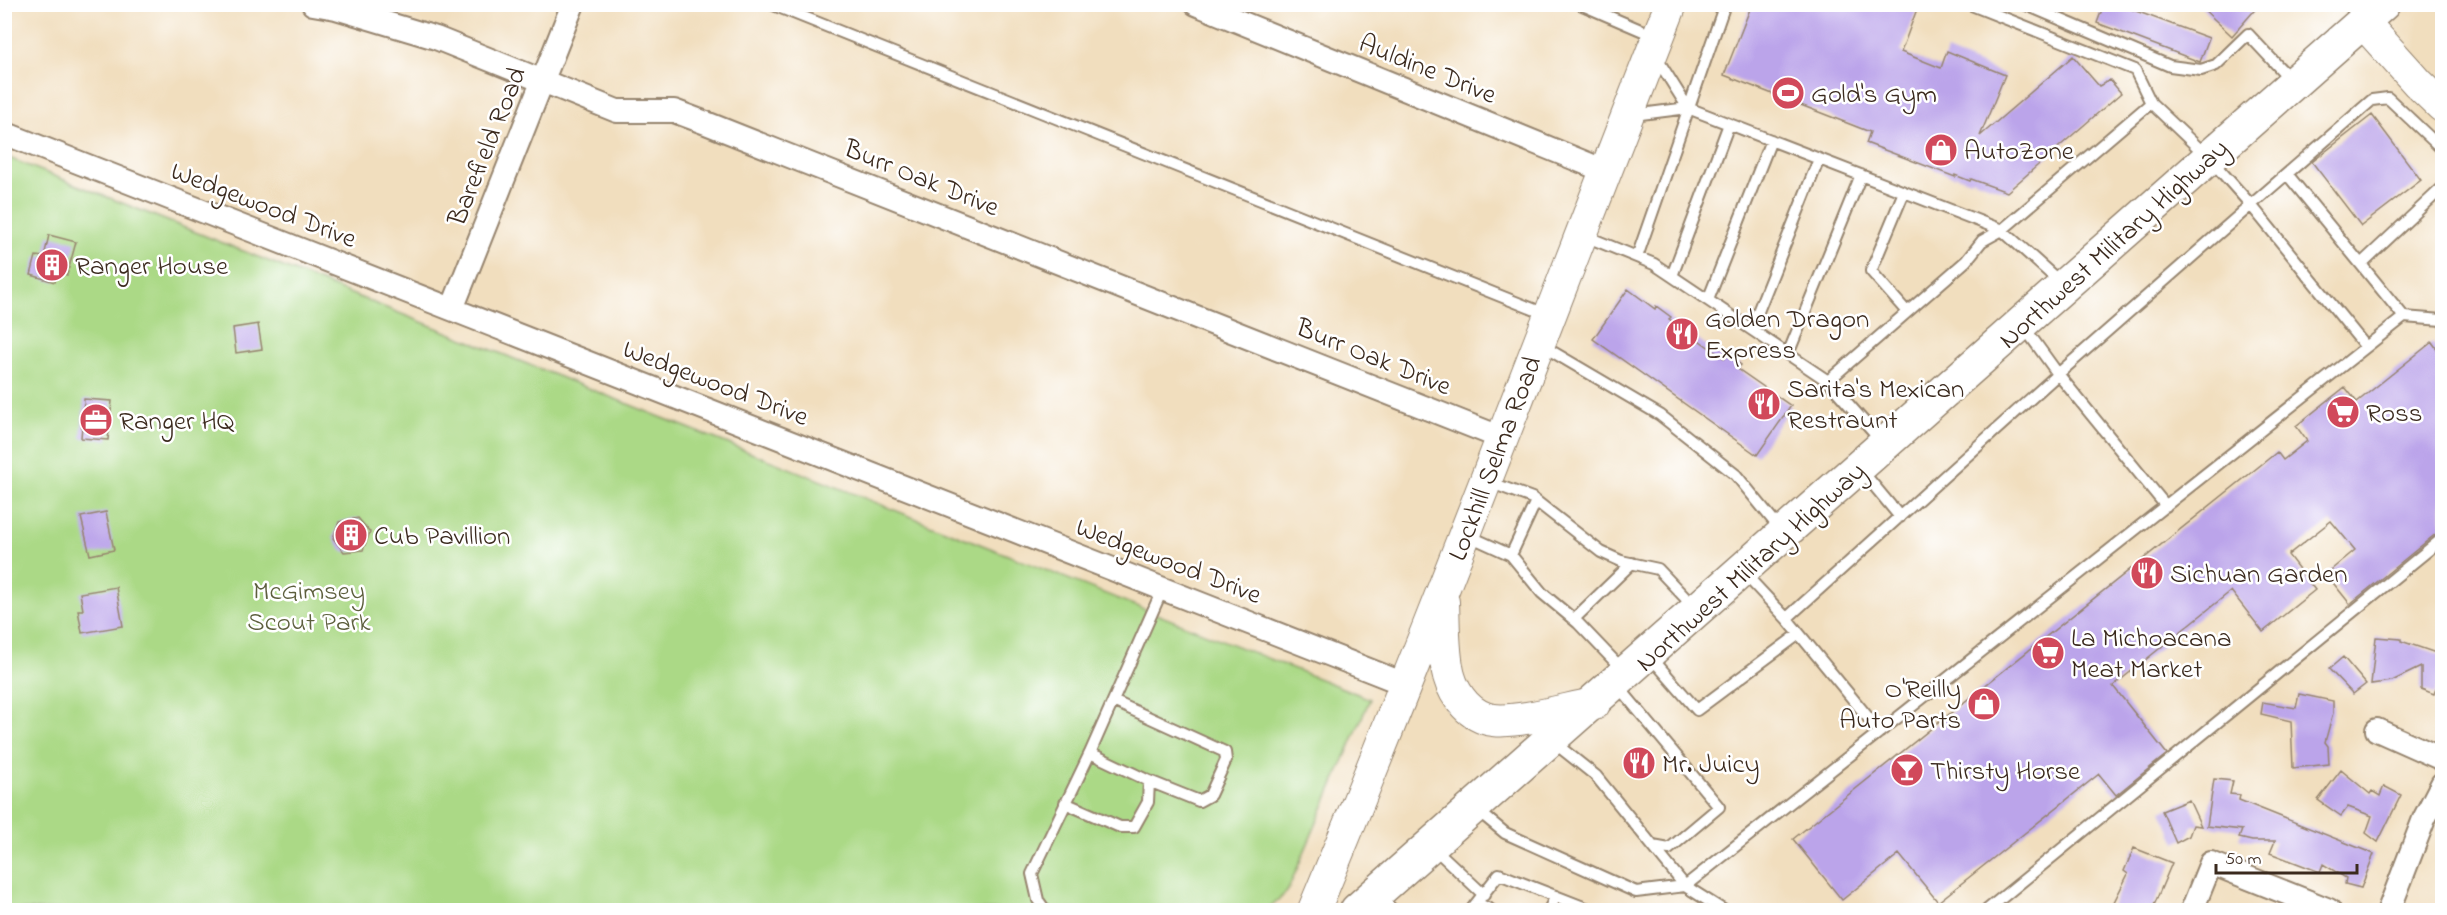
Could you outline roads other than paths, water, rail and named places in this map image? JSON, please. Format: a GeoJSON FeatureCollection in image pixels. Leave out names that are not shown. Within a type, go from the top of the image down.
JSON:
{"type":"FeatureCollection","features":[{"type":"Feature","properties":{"kind":"main road","name":"Lockhill Selma Road"},"geometry":{"type":"LineString","coordinates":[[1314,910],[1407,685],[1671,4]]}},
{"type":"Feature","properties":{"kind":"main road","name":"Northwest Military Highway"},"geometry":{"type":"LineString","coordinates":[[1375,905],[1431,846],[2294,83],[2365,10]]}},
{"type":"Feature","properties":{"kind":"main road"},"geometry":{"type":"LineString","coordinates":[[2365,10],[2418,83],[2442,106]]}},
{"type":"Feature","properties":{"kind":"main road"},"geometry":{"type":"LineString","coordinates":[[1442,592],[1449,675],[1462,703],[1491,720],[1511,720],[1622,679]]}},
{"type":"Feature","properties":{"kind":"street","name":"Burr Oak Drive"},"geometry":{"type":"LineString","coordinates":[[313,4],[336,8],[436,38],[616,111],[674,111],[1502,438]]}},
{"type":"Feature","properties":{"kind":"street","name":"Barefield Road"},"geometry":{"type":"LineString","coordinates":[[452,309],[573,4]]}},
{"type":"Feature","properties":{"kind":"street","name":"Auldine Drive"},"geometry":{"type":"LineString","coordinates":[[1196,4],[1605,171]]}},
{"type":"Feature","properties":{"kind":"street","name":"Wedgewood Drive"},"geometry":{"type":"LineString","coordinates":[[4,133],[1407,685]]}},
{"type":"Feature","properties":{"kind":"street"},"geometry":{"type":"LineString","coordinates":[[2377,730],[2442,759]]}},
{"type":"Feature","properties":{"kind":"street"},"geometry":{"type":"LineString","coordinates":[[2389,910],[2424,819],[2442,784]]}},
{"type":"Feature","properties":{"kind":"street"},"geometry":{"type":"LineString","coordinates":[[2192,910],[2211,863],[2329,910]]}},
{"type":"Feature","properties":{"kind":"lane"},"geometry":{"type":"LineString","coordinates":[[771,4],[1544,329],[1736,475],[1785,534]]}},
{"type":"Feature","properties":{"kind":"lane"},"geometry":{"type":"LineString","coordinates":[[1580,4],[1655,44],[1688,108]]}},
{"type":"Feature","properties":{"kind":"lane"},"geometry":{"type":"LineString","coordinates":[[1637,257],[1725,4]]}},
{"type":"Feature","properties":{"kind":"lane"},"geometry":{"type":"LineString","coordinates":[[1969,4],[2135,70],[2151,103],[2209,158],[2251,205],[2366,347]]}},
{"type":"Feature","properties":{"kind":"lane"},"geometry":{"type":"LineString","coordinates":[[2024,4],[2170,66],[2201,70],[2216,65],[2248,34],[2294,83]]}},
{"type":"Feature","properties":{"kind":"lane"},"geometry":{"type":"LineString","coordinates":[[1787,618],[2058,374],[2372,100],[2388,98],[2442,149]]}},
{"type":"Feature","properties":{"kind":"lane"},"geometry":{"type":"LineString","coordinates":[[1828,381],[1966,261],[1983,241],[2002,230],[2151,103]]}},
{"type":"Feature","properties":{"kind":"lane"},"geometry":{"type":"LineString","coordinates":[[1628,115],[1688,108],[2002,230],[2065,286]]}},
{"type":"Feature","properties":{"kind":"lane"},"geometry":{"type":"LineString","coordinates":[[1672,276],[1729,124]]}},
{"type":"Feature","properties":{"kind":"lane"},"geometry":{"type":"LineString","coordinates":[[1708,300],[1771,140]]}},
{"type":"Feature","properties":{"kind":"lane"},"geometry":{"type":"LineString","coordinates":[[1751,329],[1819,159]]}},
{"type":"Feature","properties":{"kind":"lane"},"geometry":{"type":"LineString","coordinates":[[2287,174],[2404,317]]}},
{"type":"Feature","properties":{"kind":"lane"},"geometry":{"type":"LineString","coordinates":[[1788,354],[1861,175]]}},
{"type":"Feature","properties":{"kind":"lane"},"geometry":{"type":"LineString","coordinates":[[2361,264],[2442,188]]}},
{"type":"Feature","properties":{"kind":"lane"},"geometry":{"type":"LineString","coordinates":[[1904,192],[1871,271],[1907,312]]}},
{"type":"Feature","properties":{"kind":"lane"},"geometry":{"type":"LineString","coordinates":[[1581,234],[1654,264],[1828,381],[1885,446]]}},
{"type":"Feature","properties":{"kind":"lane"},"geometry":{"type":"LineString","coordinates":[[1474,808],[1505,833],[1636,892],[1685,886],[2404,317],[2442,320]]}},
{"type":"Feature","properties":{"kind":"lane"},"geometry":{"type":"LineString","coordinates":[[2022,324],[2058,374],[2166,506]]}},
{"type":"Feature","properties":{"kind":"lane"},"geometry":{"type":"LineString","coordinates":[[1860,468],[1900,517]]}},
{"type":"Feature","properties":{"kind":"lane"},"geometry":{"type":"LineString","coordinates":[[1485,480],[1536,501],[1600,552],[1621,561],[1658,569],[1698,611]]}},
{"type":"Feature","properties":{"kind":"lane"},"geometry":{"type":"LineString","coordinates":[[1511,555],[1536,501]]}},
{"type":"Feature","properties":{"kind":"lane"},"geometry":{"type":"LineString","coordinates":[[1465,534],[1511,555],[1542,593],[1574,620],[1719,807],[1669,849],[1653,846]]}},
{"type":"Feature","properties":{"kind":"lane"},"geometry":{"type":"LineString","coordinates":[[1987,910],[2442,539]]}},
{"type":"Feature","properties":{"kind":"lane"},"geometry":{"type":"LineString","coordinates":[[1574,620],[1632,563]]}},
{"type":"Feature","properties":{"kind":"lane"},"geometry":{"type":"LineString","coordinates":[[1743,572],[1787,618],[1880,732]]}},
{"type":"Feature","properties":{"kind":"lane"},"geometry":{"type":"LineString","coordinates":[[1045,910],[1038,900],[1032,874],[1090,753],[1162,588]]}},
{"type":"Feature","properties":{"kind":"lane"},"geometry":{"type":"LineString","coordinates":[[1622,679],[1697,710],[1799,634]]}},
{"type":"Feature","properties":{"kind":"lane"},"geometry":{"type":"LineString","coordinates":[[1090,753],[1149,781],[1199,801],[1210,795],[1226,760],[1225,752],[1113,701]]}},
{"type":"Feature","properties":{"kind":"lane"},"geometry":{"type":"LineString","coordinates":[[1551,741],[1596,776],[1685,886],[1723,910]]}},
{"type":"Feature","properties":{"kind":"lane"},"geometry":{"type":"LineString","coordinates":[[1065,803],[1120,827],[1134,826],[1148,802],[1149,781]]}},
{"type":"Feature","properties":{"kind":"lane"},"geometry":{"type":"LineString","coordinates":[[1431,846],[1477,903],[1491,910]]}},
{"type":"Feature","properties":{"kind":"lane"},"geometry":{"type":"LineString","coordinates":[[1477,903],[1499,874],[1591,910]]}},
{"type":"Feature","properties":{"kind":"lane"},"geometry":{"type":"LineString","coordinates":[[1549,910],[1556,896]]}},
{"type":"Feature","properties":{"kind":"place","name":"Gold's Gym"},"geometry":{"type":"Point","coordinates":[1788,93]}},
{"type":"Feature","properties":{"kind":"place","name":"AutoZone"},"geometry":{"type":"Point","coordinates":[1941,150]}},
{"type":"Feature","properties":{"kind":"place","name":"Ranger House"},"geometry":{"type":"Point","coordinates":[52,265]}},
{"type":"Feature","properties":{"kind":"place","name":"Golden Dragon Express"},"geometry":{"type":"Point","coordinates":[1682,334]}},
{"type":"Feature","properties":{"kind":"place","name":"Sarita's Mexican Restraunt"},"geometry":{"type":"Point","coordinates":[1764,404]}},
{"type":"Feature","properties":{"kind":"place","name":"Ross"},"geometry":{"type":"Point","coordinates":[2343,412]}},
{"type":"Feature","properties":{"kind":"place","name":"Ranger HQ"},"geometry":{"type":"Point","coordinates":[96,420]}},
{"type":"Feature","properties":{"kind":"place","name":"Cub Pavillion"},"geometry":{"type":"Point","coordinates":[351,535]}},
{"type":"Feature","properties":{"kind":"place","name":"Sichuan Garden"},"geometry":{"type":"Point","coordinates":[2147,573]}},
{"type":"Feature","properties":{"kind":"place","name":"La Michoacana Meat Market"},"geometry":{"type":"Point","coordinates":[2048,653]}},
{"type":"Feature","properties":{"kind":"place","name":"O'Reilly Auto Parts"},"geometry":{"type":"Point","coordinates":[1984,704]}},
{"type":"Feature","properties":{"kind":"place","name":"Mr. Juicy"},"geometry":{"type":"Point","coordinates":[1639,763]}},
{"type":"Feature","properties":{"kind":"place","name":"Thirsty Horse"},"geometry":{"type":"Point","coordinates":[1907,770]}},
{"type":"Feature","properties":{"kind":"park label","name":"McGimsey Scout Park"},"geometry":{"type":"Point","coordinates":[309,606]}}]}
